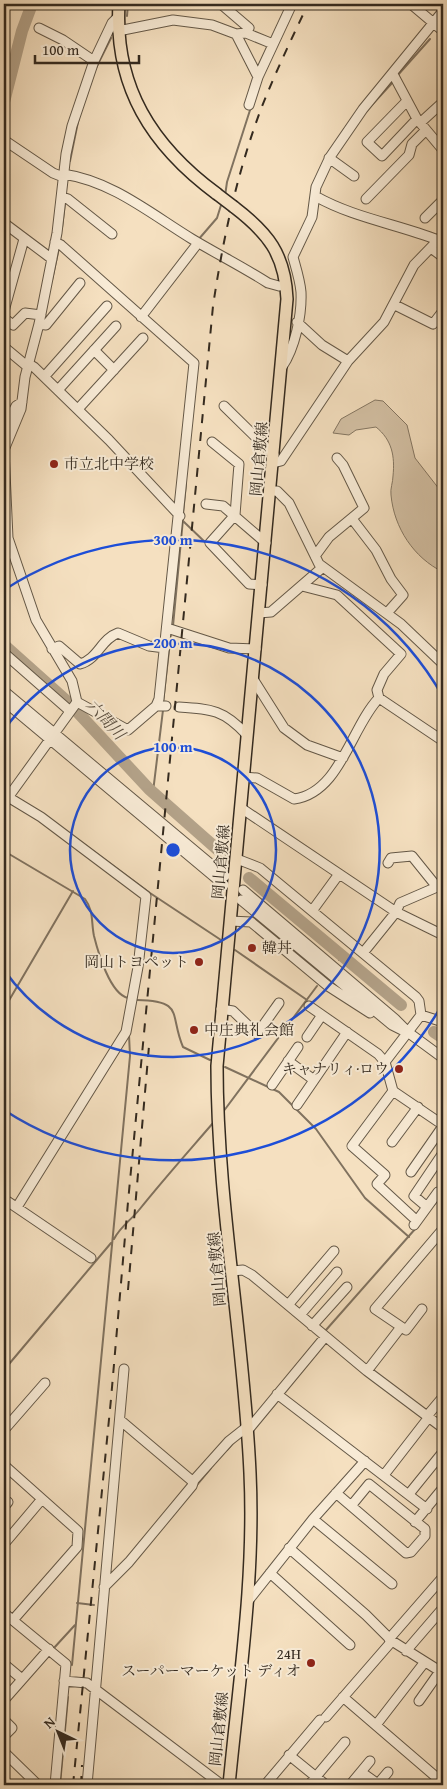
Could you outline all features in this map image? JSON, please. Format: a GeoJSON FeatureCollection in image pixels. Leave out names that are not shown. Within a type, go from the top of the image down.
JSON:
{"type":"FeatureCollection","features":[{"type":"Feature","properties":{"kind":"main road","name":"岡山倉敷線"},"geometry":{"type":"LineString","coordinates":[[119,4],[118,31],[126,76],[144,117],[177,161],[262,230],[282,263],[286,280],[287,299],[274,459],[217,1066],[218,1124],[248,1428],[251,1514],[248,1601],[229,1785]]}},
{"type":"Feature","properties":{"kind":"street"},"geometry":{"type":"LineString","coordinates":[[221,4],[249,28],[246,33]]}},
{"type":"Feature","properties":{"kind":"street"},"geometry":{"type":"LineString","coordinates":[[249,105],[258,77],[292,4]]}},
{"type":"Feature","properties":{"kind":"street"},"geometry":{"type":"LineString","coordinates":[[411,4],[443,31]]}},
{"type":"Feature","properties":{"kind":"street"},"geometry":{"type":"LineString","coordinates":[[282,367],[290,355],[301,306],[296,285],[293,257],[312,217],[318,182],[329,158],[363,109],[395,77],[443,12]]}},
{"type":"Feature","properties":{"kind":"street"},"geometry":{"type":"LineString","coordinates":[[18,1205],[126,1032],[130,999],[138,967],[146,896],[8,794],[73,707],[72,681],[36,620],[6,538],[4,450],[6,431],[22,409],[41,322],[52,259],[58,243],[72,126],[94,61],[112,23],[118,17]]}},
{"type":"Feature","properties":{"kind":"street"},"geometry":{"type":"LineString","coordinates":[[118,31],[173,20],[212,25],[236,34],[246,33],[273,44]]}},
{"type":"Feature","properties":{"kind":"street"},"geometry":{"type":"LineString","coordinates":[[39,28],[63,40],[94,61]]}},
{"type":"Feature","properties":{"kind":"street"},"geometry":{"type":"LineString","coordinates":[[236,34],[258,77]]}},
{"type":"Feature","properties":{"kind":"street"},"geometry":{"type":"LineString","coordinates":[[395,77],[419,121],[443,150]]}},
{"type":"Feature","properties":{"kind":"street"},"geometry":{"type":"LineString","coordinates":[[407,101],[367,142],[382,156],[419,121],[443,102]]}},
{"type":"Feature","properties":{"kind":"street"},"geometry":{"type":"LineString","coordinates":[[366,199],[409,155],[412,144],[426,130]]}},
{"type":"Feature","properties":{"kind":"street"},"geometry":{"type":"LineString","coordinates":[[4,140],[53,173],[97,182],[268,283],[279,286]]}},
{"type":"Feature","properties":{"kind":"street"},"geometry":{"type":"LineString","coordinates":[[329,158],[354,176]]}},
{"type":"Feature","properties":{"kind":"street"},"geometry":{"type":"LineString","coordinates":[[315,196],[337,208],[366,219],[441,238]]}},
{"type":"Feature","properties":{"kind":"street"},"geometry":{"type":"LineString","coordinates":[[64,198],[112,234]]}},
{"type":"Feature","properties":{"kind":"street"},"geometry":{"type":"LineString","coordinates":[[425,218],[443,200]]}},
{"type":"Feature","properties":{"kind":"street"},"geometry":{"type":"LineString","coordinates":[[4,223],[52,259]]}},
{"type":"Feature","properties":{"kind":"street"},"geometry":{"type":"LineString","coordinates":[[224,406],[274,459],[281,461],[348,361],[384,322],[414,265],[441,238]]}},
{"type":"Feature","properties":{"kind":"street"},"geometry":{"type":"LineString","coordinates":[[4,311],[24,239]]}},
{"type":"Feature","properties":{"kind":"street"},"geometry":{"type":"LineString","coordinates":[[141,317],[197,242]]}},
{"type":"Feature","properties":{"kind":"street"},"geometry":{"type":"LineString","coordinates":[[4,653],[73,707],[128,730],[162,706],[159,699],[165,648],[170,629],[194,363],[58,243]]}},
{"type":"Feature","properties":{"kind":"street"},"geometry":{"type":"LineString","coordinates":[[430,248],[443,257]]}},
{"type":"Feature","properties":{"kind":"street"},"geometry":{"type":"LineString","coordinates":[[4,318],[13,325],[25,313],[46,325],[80,283]]}},
{"type":"Feature","properties":{"kind":"street"},"geometry":{"type":"LineString","coordinates":[[395,304],[433,324],[443,311]]}},
{"type":"Feature","properties":{"kind":"street"},"geometry":{"type":"LineString","coordinates":[[44,377],[107,306]]}},
{"type":"Feature","properties":{"kind":"street"},"geometry":{"type":"LineString","coordinates":[[298,322],[322,345],[348,361]]}},
{"type":"Feature","properties":{"kind":"street"},"geometry":{"type":"LineString","coordinates":[[58,390],[116,326]]}},
{"type":"Feature","properties":{"kind":"street"},"geometry":{"type":"LineString","coordinates":[[78,409],[144,338]]}},
{"type":"Feature","properties":{"kind":"street"},"geometry":{"type":"LineString","coordinates":[[94,350],[114,370]]}},
{"type":"Feature","properties":{"kind":"street"},"geometry":{"type":"LineString","coordinates":[[5,351],[44,377],[78,409],[180,518]]}},
{"type":"Feature","properties":{"kind":"street"},"geometry":{"type":"LineString","coordinates":[[212,442],[239,464],[234,515],[210,543],[248,584],[262,585]]}},
{"type":"Feature","properties":{"kind":"street"},"geometry":{"type":"LineString","coordinates":[[315,556],[329,537],[353,520],[364,508],[343,465],[337,458]]}},
{"type":"Feature","properties":{"kind":"street"},"geometry":{"type":"LineString","coordinates":[[271,491],[277,491],[289,503],[315,556],[323,567],[386,614],[443,664]]}},
{"type":"Feature","properties":{"kind":"street"},"geometry":{"type":"LineString","coordinates":[[206,504],[220,504],[266,543]]}},
{"type":"Feature","properties":{"kind":"street"},"geometry":{"type":"LineString","coordinates":[[353,520],[376,550],[391,579],[403,595],[386,614]]}},
{"type":"Feature","properties":{"kind":"street"},"geometry":{"type":"LineString","coordinates":[[259,614],[270,612],[323,567]]}},
{"type":"Feature","properties":{"kind":"street"},"geometry":{"type":"LineString","coordinates":[[302,586],[337,595],[401,654],[384,674],[377,690],[379,698],[443,741]]}},
{"type":"Feature","properties":{"kind":"street"},"geometry":{"type":"LineString","coordinates":[[170,629],[229,648],[256,649]]}},
{"type":"Feature","properties":{"kind":"street"},"geometry":{"type":"LineString","coordinates":[[52,649],[58,646],[80,664],[94,656],[107,639],[118,633],[149,646],[165,648]]}},
{"type":"Feature","properties":{"kind":"street"},"geometry":{"type":"LineString","coordinates":[[254,679],[284,728],[307,745],[344,758]]}},
{"type":"Feature","properties":{"kind":"street"},"geometry":{"type":"LineString","coordinates":[[4,691],[52,735],[224,880]]}},
{"type":"Feature","properties":{"kind":"street"},"geometry":{"type":"LineString","coordinates":[[243,777],[257,778],[287,796],[298,798],[310,794],[317,789],[344,758],[370,708],[379,698]]}},
{"type":"Feature","properties":{"kind":"street"},"geometry":{"type":"LineString","coordinates":[[4,701],[52,735]]}},
{"type":"Feature","properties":{"kind":"street"},"geometry":{"type":"LineString","coordinates":[[179,707],[217,711],[226,715],[247,735]]}},
{"type":"Feature","properties":{"kind":"street"},"geometry":{"type":"LineString","coordinates":[[241,808],[396,912],[443,935]]}},
{"type":"Feature","properties":{"kind":"street"},"geometry":{"type":"LineString","coordinates":[[363,952],[396,912],[400,903],[437,887],[412,856],[391,858],[388,863]]}},
{"type":"Feature","properties":{"kind":"street"},"geometry":{"type":"LineString","coordinates":[[237,859],[260,868],[363,952],[419,1001],[421,1015],[385,1062]]}},
{"type":"Feature","properties":{"kind":"street"},"geometry":{"type":"LineString","coordinates":[[312,911],[339,874]]}},
{"type":"Feature","properties":{"kind":"street"},"geometry":{"type":"LineString","coordinates":[[392,1025],[242,895],[396,1019],[409,1033],[443,1058]]}},
{"type":"Feature","properties":{"kind":"street"},"geometry":{"type":"LineString","coordinates":[[230,921],[250,922],[328,986],[392,1025],[409,1033]]}},
{"type":"Feature","properties":{"kind":"street"},"geometry":{"type":"LineString","coordinates":[[221,1009],[233,1011],[261,1038],[278,1003]]}},
{"type":"Feature","properties":{"kind":"street"},"geometry":{"type":"LineString","coordinates":[[309,1006],[378,1054],[385,1062],[393,1091],[443,1126],[412,1172]]}},
{"type":"Feature","properties":{"kind":"street"},"geometry":{"type":"LineString","coordinates":[[306,1037],[322,1015]]}},
{"type":"Feature","properties":{"kind":"street"},"geometry":{"type":"LineString","coordinates":[[421,1015],[443,1022]]}},
{"type":"Feature","properties":{"kind":"street"},"geometry":{"type":"LineString","coordinates":[[297,1105],[346,1032]]}},
{"type":"Feature","properties":{"kind":"street"},"geometry":{"type":"LineString","coordinates":[[272,1084],[298,1047]]}},
{"type":"Feature","properties":{"kind":"street"},"geometry":{"type":"LineString","coordinates":[[288,1062],[314,1080]]}},
{"type":"Feature","properties":{"kind":"street"},"geometry":{"type":"LineString","coordinates":[[393,1091],[352,1146],[385,1175],[377,1184],[416,1223],[438,1192]]}},
{"type":"Feature","properties":{"kind":"street"},"geometry":{"type":"LineString","coordinates":[[392,1142],[418,1107]]}},
{"type":"Feature","properties":{"kind":"street"},"geometry":{"type":"LineString","coordinates":[[427,1207],[414,1196],[443,1154]]}},
{"type":"Feature","properties":{"kind":"street"},"geometry":{"type":"LineString","coordinates":[[4,1199],[18,1205],[91,1258]]}},
{"type":"Feature","properties":{"kind":"street"},"geometry":{"type":"LineString","coordinates":[[422,1309],[406,1330],[375,1309],[442,1233]]}},
{"type":"Feature","properties":{"kind":"street"},"geometry":{"type":"LineString","coordinates":[[288,1305],[334,1251]]}},
{"type":"Feature","properties":{"kind":"street"},"geometry":{"type":"LineString","coordinates":[[232,1270],[243,1270],[252,1275],[367,1371],[443,1428]]}},
{"type":"Feature","properties":{"kind":"street"},"geometry":{"type":"LineString","coordinates":[[300,1315],[337,1272]]}},
{"type":"Feature","properties":{"kind":"street"},"geometry":{"type":"LineString","coordinates":[[312,1326],[347,1287]]}},
{"type":"Feature","properties":{"kind":"street"},"geometry":{"type":"LineString","coordinates":[[367,1371],[401,1327]]}},
{"type":"Feature","properties":{"kind":"street"},"geometry":{"type":"LineString","coordinates":[[104,1587],[108,1585],[160,1526],[192,1486],[194,1480],[229,1441],[248,1428],[325,1337]]}},
{"type":"Feature","properties":{"kind":"street"},"geometry":{"type":"LineString","coordinates":[[86,1785],[124,1369]]}},
{"type":"Feature","properties":{"kind":"street"},"geometry":{"type":"LineString","coordinates":[[4,1430],[45,1383]]}},
{"type":"Feature","properties":{"kind":"street"},"geometry":{"type":"LineString","coordinates":[[277,1394],[427,1509]]}},
{"type":"Feature","properties":{"kind":"street"},"geometry":{"type":"LineString","coordinates":[[384,1475],[443,1397]]}},
{"type":"Feature","properties":{"kind":"street"},"geometry":{"type":"LineString","coordinates":[[120,1420],[191,1480],[194,1480]]}},
{"type":"Feature","properties":{"kind":"street"},"geometry":{"type":"LineString","coordinates":[[409,1494],[443,1452]]}},
{"type":"Feature","properties":{"kind":"street"},"geometry":{"type":"LineString","coordinates":[[248,1601],[313,1519],[365,1461]]}},
{"type":"Feature","properties":{"kind":"street"},"geometry":{"type":"LineString","coordinates":[[4,1465],[78,1531],[77,1547],[13,1620]]}},
{"type":"Feature","properties":{"kind":"street"},"geometry":{"type":"LineString","coordinates":[[336,1493],[351,1506],[406,1553],[410,1552],[426,1536],[424,1529],[369,1484],[351,1506]]}},
{"type":"Feature","properties":{"kind":"street"},"geometry":{"type":"LineString","coordinates":[[415,1522],[443,1488]]}},
{"type":"Feature","properties":{"kind":"street"},"geometry":{"type":"LineString","coordinates":[[4,1544],[42,1499]]}},
{"type":"Feature","properties":{"kind":"street"},"geometry":{"type":"LineString","coordinates":[[313,1519],[392,1584]]}},
{"type":"Feature","properties":{"kind":"street"},"geometry":{"type":"LineString","coordinates":[[289,1548],[366,1616],[390,1640],[424,1663],[442,1671],[419,1701]]}},
{"type":"Feature","properties":{"kind":"street"},"geometry":{"type":"LineString","coordinates":[[270,1573],[350,1645]]}},
{"type":"Feature","properties":{"kind":"street"},"geometry":{"type":"LineString","coordinates":[[265,1785],[289,1755],[343,1697],[443,1577]]}},
{"type":"Feature","properties":{"kind":"street"},"geometry":{"type":"LineString","coordinates":[[406,1651],[443,1608]]}},
{"type":"Feature","properties":{"kind":"street"},"geometry":{"type":"LineString","coordinates":[[4,1613],[66,1664],[55,1785]]}},
{"type":"Feature","properties":{"kind":"street"},"geometry":{"type":"LineString","coordinates":[[4,1700],[22,1679],[51,1651]]}},
{"type":"Feature","properties":{"kind":"street"},"geometry":{"type":"LineString","coordinates":[[376,1725],[424,1663]]}},
{"type":"Feature","properties":{"kind":"street"},"geometry":{"type":"LineString","coordinates":[[4,1664],[22,1679]]}},
{"type":"Feature","properties":{"kind":"street"},"geometry":{"type":"LineString","coordinates":[[64,1681],[87,1683],[94,1687],[222,1785]]}},
{"type":"Feature","properties":{"kind":"street"},"geometry":{"type":"LineString","coordinates":[[343,1697],[443,1783]]}},
{"type":"Feature","properties":{"kind":"street"},"geometry":{"type":"LineString","coordinates":[[4,1720],[12,1728],[4,1736]]}},
{"type":"Feature","properties":{"kind":"street"},"geometry":{"type":"LineString","coordinates":[[309,1785],[345,1742]]}},
{"type":"Feature","properties":{"kind":"street"},"geometry":{"type":"LineString","coordinates":[[4,1752],[38,1785]]}},
{"type":"Feature","properties":{"kind":"street"},"geometry":{"type":"LineString","coordinates":[[289,1755],[326,1785]]}},
{"type":"Feature","properties":{"kind":"street"},"geometry":{"type":"LineString","coordinates":[[350,1785],[370,1761]]}},
{"type":"Feature","properties":{"kind":"street"},"geometry":{"type":"LineString","coordinates":[[361,1772],[380,1784],[388,1772]]}},
{"type":"Feature","properties":{"kind":"shaded area"},"geometry":{"type":"Polygon","coordinates":[[[375,400],[383,401],[407,425],[415,458],[443,494],[443,572],[423,559],[407,541],[396,519],[391,493],[394,469],[393,455],[386,437],[376,427],[356,430],[349,435],[333,433],[341,419],[375,400]]]}},
{"type":"Feature","properties":{"kind":"waterway","name":"六間川"},"geometry":{"type":"LineString","coordinates":[[4,102],[22,31],[32,4]]}},
{"type":"Feature","properties":{"kind":"waterway"},"geometry":{"type":"LineString","coordinates":[[127,16],[128,4]]}},
{"type":"Feature","properties":{"kind":"waterway"},"geometry":{"type":"LineString","coordinates":[[95,70],[111,38]]}},
{"type":"Feature","properties":{"kind":"waterway"},"geometry":{"type":"LineString","coordinates":[[397,76],[430,39]]}},
{"type":"Feature","properties":{"kind":"waterway"},"geometry":{"type":"LineString","coordinates":[[369,108],[393,82]]}},
{"type":"Feature","properties":{"kind":"waterway"},"geometry":{"type":"LineString","coordinates":[[225,196],[227,182],[251,107]]}},
{"type":"Feature","properties":{"kind":"waterway"},"geometry":{"type":"LineString","coordinates":[[70,161],[79,117]]}},
{"type":"Feature","properties":{"kind":"waterway"},"geometry":{"type":"LineString","coordinates":[[198,240],[217,218],[222,202]]}},
{"type":"Feature","properties":{"kind":"waterway"},"geometry":{"type":"LineString","coordinates":[[62,228],[65,203]]}},
{"type":"Feature","properties":{"kind":"waterway"},"geometry":{"type":"LineString","coordinates":[[52,280],[59,248]]}},
{"type":"Feature","properties":{"kind":"waterway"},"geometry":{"type":"LineString","coordinates":[[4,437],[7,431]]}},
{"type":"Feature","properties":{"kind":"waterway"},"geometry":{"type":"LineString","coordinates":[[183,514],[186,484]]}},
{"type":"Feature","properties":{"kind":"waterway"},"geometry":{"type":"LineString","coordinates":[[173,626],[183,519]]}},
{"type":"Feature","properties":{"kind":"waterway"},"geometry":{"type":"LineString","coordinates":[[183,521],[207,544]]}},
{"type":"Feature","properties":{"kind":"waterway"},"geometry":{"type":"LineString","coordinates":[[163,703],[171,633]]}},
{"type":"Feature","properties":{"kind":"waterway","name":"六間川"},"geometry":{"type":"LineString","coordinates":[[4,645],[70,704],[149,789],[226,857]]}},
{"type":"Feature","properties":{"kind":"waterway"},"geometry":{"type":"LineString","coordinates":[[153,792],[163,710]]}},
{"type":"Feature","properties":{"kind":"waterway"},"geometry":{"type":"LineString","coordinates":[[77,839],[150,893],[221,940]]}},
{"type":"Feature","properties":{"kind":"waterway"},"geometry":{"type":"LineString","coordinates":[[4,851],[85,899],[90,908],[94,936],[106,972],[116,989],[128,998]]}},
{"type":"Feature","properties":{"kind":"waterway","name":"六間川"},"geometry":{"type":"LineString","coordinates":[[249,878],[401,1005]]}},
{"type":"Feature","properties":{"kind":"waterway"},"geometry":{"type":"LineString","coordinates":[[4,1009],[73,891]]}},
{"type":"Feature","properties":{"kind":"waterway"},"geometry":{"type":"LineString","coordinates":[[235,950],[307,1000]]}},
{"type":"Feature","properties":{"kind":"waterway","name":"六間川"},"geometry":{"type":"LineString","coordinates":[[339,960],[342,955]]}},
{"type":"Feature","properties":{"kind":"waterway"},"geometry":{"type":"LineString","coordinates":[[223,1112],[317,986]]}},
{"type":"Feature","properties":{"kind":"waterway"},"geometry":{"type":"LineString","coordinates":[[137,1000],[162,1003],[169,1007],[173,1012],[183,1047],[210,1060]]}},
{"type":"Feature","properties":{"kind":"waterway","name":"六間川"},"geometry":{"type":"LineString","coordinates":[[434,1032],[443,1038]]}},
{"type":"Feature","properties":{"kind":"waterway"},"geometry":{"type":"LineString","coordinates":[[72,1665],[130,1056],[129,1035]]}},
{"type":"Feature","properties":{"kind":"waterway"},"geometry":{"type":"LineString","coordinates":[[225,1067],[279,1092],[316,1129],[365,1198],[409,1237]]}},
{"type":"Feature","properties":{"kind":"waterway"},"geometry":{"type":"LineString","coordinates":[[114,1239],[213,1123]]}},
{"type":"Feature","properties":{"kind":"waterway"},"geometry":{"type":"LineString","coordinates":[[434,1205],[443,1193]]}},
{"type":"Feature","properties":{"kind":"waterway"},"geometry":{"type":"LineString","coordinates":[[7,1196],[17,1202]]}},
{"type":"Feature","properties":{"kind":"waterway"},"geometry":{"type":"LineString","coordinates":[[326,1330],[416,1228]]}},
{"type":"Feature","properties":{"kind":"waterway"},"geometry":{"type":"LineString","coordinates":[[4,1370],[111,1243]]}},
{"type":"Feature","properties":{"kind":"waterway"},"geometry":{"type":"LineString","coordinates":[[227,1450],[234,1442]]}},
{"type":"Feature","properties":{"kind":"waterway"},"geometry":{"type":"LineString","coordinates":[[196,1486],[211,1468]]}},
{"type":"Feature","properties":{"kind":"waterway"},"geometry":{"type":"LineString","coordinates":[[77,1603],[94,1605]]}},
{"type":"Feature","properties":{"kind":"waterway"},"geometry":{"type":"LineString","coordinates":[[53,1649],[75,1625]]}},
{"type":"Feature","properties":{"kind":"waterway"},"geometry":{"type":"LineString","coordinates":[[60,1785],[68,1697]]}},
{"type":"Feature","properties":{"kind":"railway"},"geometry":{"type":"LineString","coordinates":[[73,1785],[213,306],[226,231],[252,133],[266,96],[308,4]]}},
{"type":"Feature","properties":{"kind":"railway"},"geometry":{"type":"LineString","coordinates":[[128,1290],[149,1046]]}},
{"type":"Feature","properties":{"kind":"railway"},"geometry":{"type":"LineString","coordinates":[[81,1785],[82,1765]]}},
{"type":"Feature","properties":{"kind":"place","name":"市立北中学校"},"geometry":{"type":"Point","coordinates":[54,464]}},
{"type":"Feature","properties":{"kind":"place","name":"韓丼"},"geometry":{"type":"Point","coordinates":[252,948]}},
{"type":"Feature","properties":{"kind":"place","name":"岡山トヨペット"},"geometry":{"type":"Point","coordinates":[199,962]}},
{"type":"Feature","properties":{"kind":"place","name":"中庄典礼会館"},"geometry":{"type":"Point","coordinates":[194,1030]}},
{"type":"Feature","properties":{"kind":"place","name":"キャナリィ·ロウ"},"geometry":{"type":"Point","coordinates":[399,1069]}},
{"type":"Feature","properties":{"kind":"place","name":"24H スーパーマーケット ディオ"},"geometry":{"type":"Point","coordinates":[311,1663]}}]}
